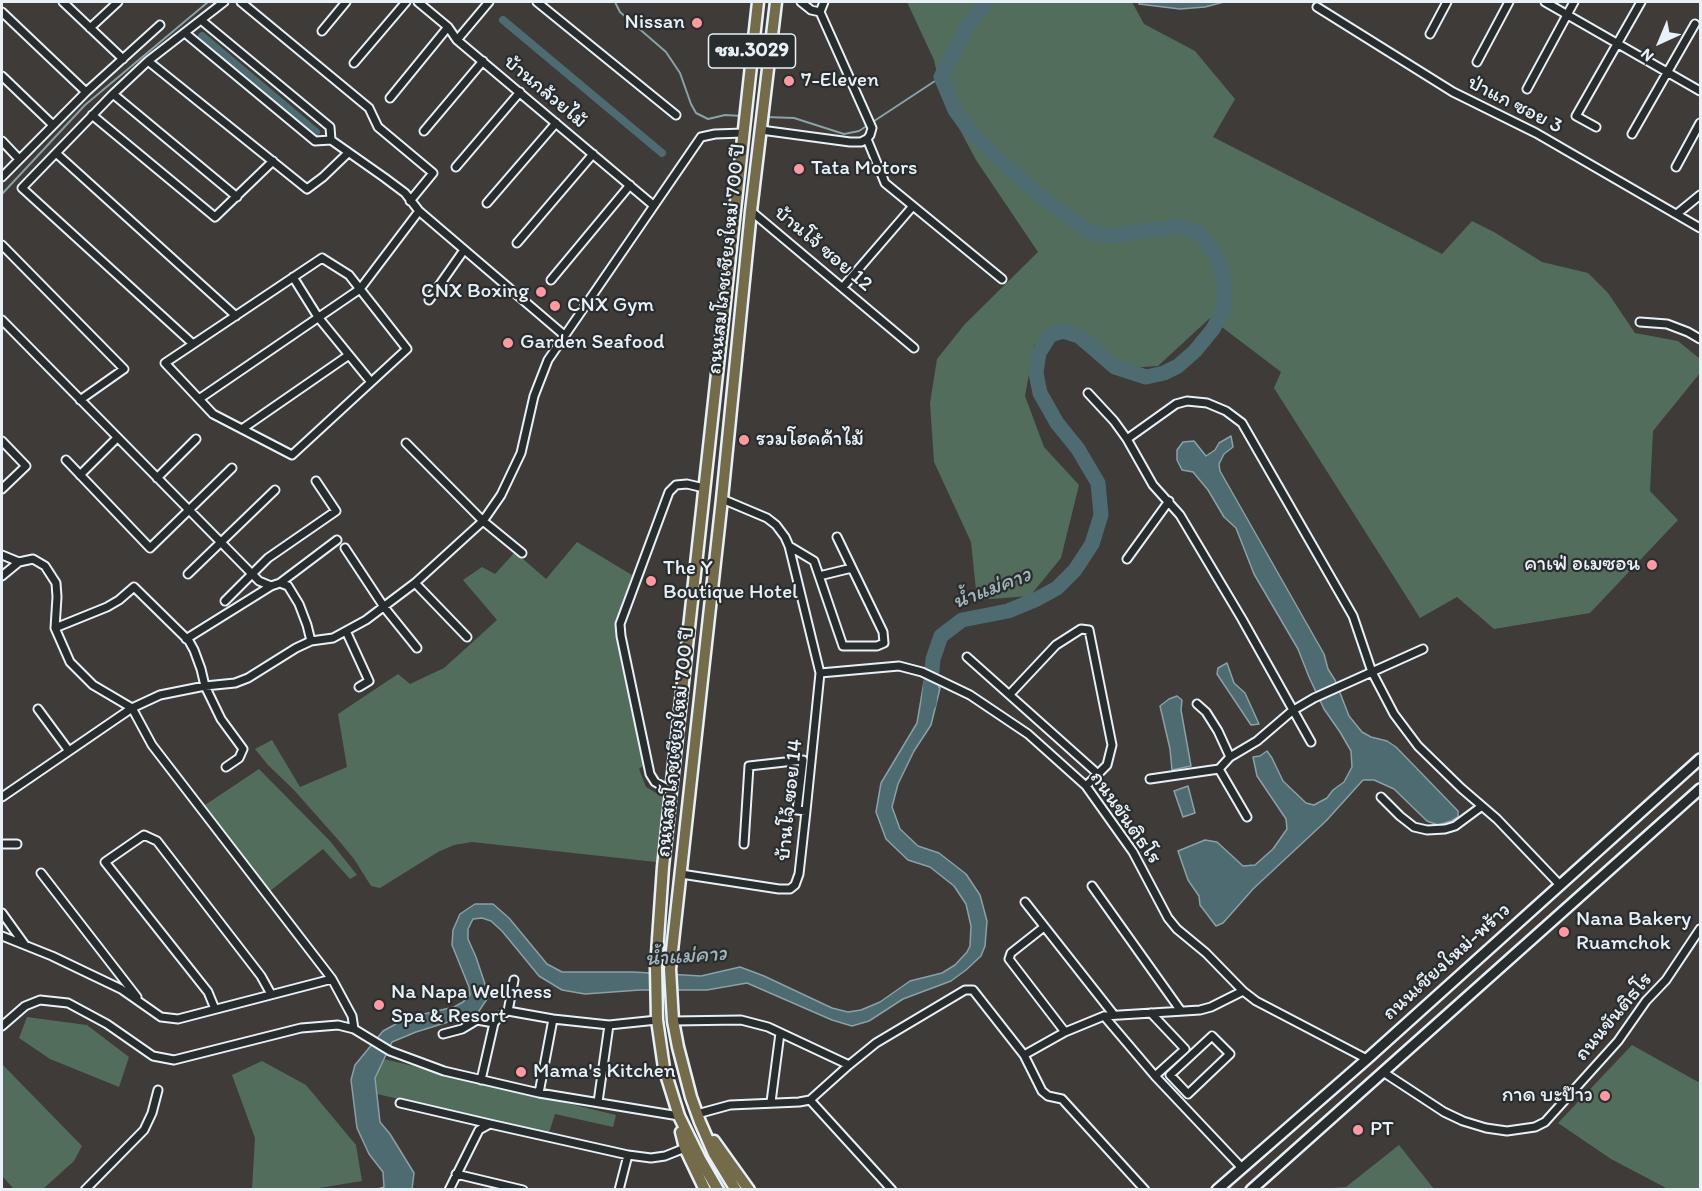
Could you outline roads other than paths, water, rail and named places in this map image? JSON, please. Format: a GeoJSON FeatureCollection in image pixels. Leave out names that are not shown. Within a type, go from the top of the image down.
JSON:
{"type":"FeatureCollection","features":[{"type":"Feature","properties":{"kind":"main road","name":"ถนนสมโภชเชียงใหม่ 700 ปี"},"geometry":{"type":"LineString","coordinates":[[718,1190],[700,1159],[680,1116],[664,1068],[657,1020],[656,968],[671,791],[758,2]]}},
{"type":"Feature","properties":{"kind":"main road","name":"ถนนสมโภชเชียงใหม่ 700 ปี"},"geometry":{"type":"LineString","coordinates":[[736,1190],[714,1154],[698,1118],[685,1076],[674,1021],[670,969],[751,211],[776,2]]}},
{"type":"Feature","properties":{"kind":"main road","name":"ถนนเชียงใหม่-พร้าว"},"geometry":{"type":"LineString","coordinates":[[1217,1190],[1367,1059],[1701,759]]}},
{"type":"Feature","properties":{"kind":"main road","name":"ถนนเชียงใหม่-พร้าว"},"geometry":{"type":"LineString","coordinates":[[1251,1190],[1701,789]]}},
{"type":"Feature","properties":{"kind":"main road"},"geometry":{"type":"LineString","coordinates":[[1367,1059],[1383,1072]]}},
{"type":"Feature","properties":{"kind":"main road"},"geometry":{"type":"LineString","coordinates":[[680,1116],[685,1148],[705,1190]]}},
{"type":"Feature","properties":{"kind":"main road"},"geometry":{"type":"LineString","coordinates":[[698,1118],[748,1190]]}},
{"type":"Feature","properties":{"kind":"street"},"geometry":{"type":"LineString","coordinates":[[63,2],[123,59]]}},
{"type":"Feature","properties":{"kind":"street"},"geometry":{"type":"LineString","coordinates":[[90,28],[118,2]]}},
{"type":"Feature","properties":{"kind":"street"},"geometry":{"type":"LineString","coordinates":[[193,344],[22,188],[148,61],[224,2]]}},
{"type":"Feature","properties":{"kind":"street"},"geometry":{"type":"LineString","coordinates":[[241,2],[369,108],[378,127],[433,174],[410,201]]}},
{"type":"Feature","properties":{"kind":"street"},"geometry":{"type":"LineString","coordinates":[[322,31],[346,2]]}},
{"type":"Feature","properties":{"kind":"street"},"geometry":{"type":"LineString","coordinates":[[354,63],[406,2]]}},
{"type":"Feature","properties":{"kind":"street","name":"บ้านกล้วยไม้"},"geometry":{"type":"LineString","coordinates":[[418,2],[448,27],[457,40],[653,205]]}},
{"type":"Feature","properties":{"kind":"street"},"geometry":{"type":"LineString","coordinates":[[457,40],[489,2]]}},
{"type":"Feature","properties":{"kind":"street"},"geometry":{"type":"LineString","coordinates":[[537,2],[676,115]]}},
{"type":"Feature","properties":{"kind":"street"},"geometry":{"type":"LineString","coordinates":[[801,2],[811,10],[820,12]]}},
{"type":"Feature","properties":{"kind":"street"},"geometry":{"type":"LineString","coordinates":[[761,127],[850,142],[861,142],[870,135],[872,128],[820,12],[824,2]]}},
{"type":"Feature","properties":{"kind":"street"},"geometry":{"type":"LineString","coordinates":[[1430,34],[1447,2]]}},
{"type":"Feature","properties":{"kind":"street"},"geometry":{"type":"LineString","coordinates":[[1477,62],[1509,2]]}},
{"type":"Feature","properties":{"kind":"street"},"geometry":{"type":"LineString","coordinates":[[1545,2],[1701,91]]}},
{"type":"Feature","properties":{"kind":"street"},"geometry":{"type":"LineString","coordinates":[[1527,89],[1574,2]]}},
{"type":"Feature","properties":{"kind":"street"},"geometry":{"type":"LineString","coordinates":[[1596,127],[1576,116],[1641,2]]}},
{"type":"Feature","properties":{"kind":"street","name":"ป่าแก ซอย 3"},"geometry":{"type":"LineString","coordinates":[[1317,7],[1453,92],[1536,133],[1701,228]]}},
{"type":"Feature","properties":{"kind":"street"},"geometry":{"type":"LineString","coordinates":[[2,12],[86,92]]}},
{"type":"Feature","properties":{"kind":"street"},"geometry":{"type":"LineString","coordinates":[[201,20],[330,127],[331,140]]}},
{"type":"Feature","properties":{"kind":"street"},"geometry":{"type":"LineString","coordinates":[[1632,134],[1695,24]]}},
{"type":"Feature","properties":{"kind":"street"},"geometry":{"type":"LineString","coordinates":[[2,177],[86,92],[160,25]]}},
{"type":"Feature","properties":{"kind":"street"},"geometry":{"type":"LineString","coordinates":[[390,98],[448,27]]}},
{"type":"Feature","properties":{"kind":"street"},"geometry":{"type":"LineString","coordinates":[[185,33],[315,141],[331,140],[405,193],[419,211],[564,335]]}},
{"type":"Feature","properties":{"kind":"street"},"geometry":{"type":"LineString","coordinates":[[148,61],[307,189],[324,177],[348,153]]}},
{"type":"Feature","properties":{"kind":"street"},"geometry":{"type":"LineString","coordinates":[[424,131],[483,61]]}},
{"type":"Feature","properties":{"kind":"street"},"geometry":{"type":"LineString","coordinates":[[2,76],[53,125]]}},
{"type":"Feature","properties":{"kind":"street"},"geometry":{"type":"LineString","coordinates":[[456,167],[520,92]]}},
{"type":"Feature","properties":{"kind":"street"},"geometry":{"type":"LineString","coordinates":[[113,94],[237,197]]}},
{"type":"Feature","properties":{"kind":"street"},"geometry":{"type":"LineString","coordinates":[[92,115],[215,217],[273,161]]}},
{"type":"Feature","properties":{"kind":"street"},"geometry":{"type":"LineString","coordinates":[[487,203],[556,123]]}},
{"type":"Feature","properties":{"kind":"street"},"geometry":{"type":"LineString","coordinates":[[1676,167],[1701,123]]}},
{"type":"Feature","properties":{"kind":"street"},"geometry":{"type":"LineString","coordinates":[[2,797],[132,708],[160,694],[235,683],[248,678],[296,648],[311,641],[333,638],[366,620],[415,583],[483,521],[501,495],[520,453],[534,396],[548,360],[701,136],[743,133]]}},
{"type":"Feature","properties":{"kind":"street"},"geometry":{"type":"LineString","coordinates":[[867,139],[885,183],[1002,279]]}},
{"type":"Feature","properties":{"kind":"street"},"geometry":{"type":"LineString","coordinates":[[2,141],[20,159]]}},
{"type":"Feature","properties":{"kind":"street"},"geometry":{"type":"LineString","coordinates":[[56,153],[236,316]]}},
{"type":"Feature","properties":{"kind":"street"},"geometry":{"type":"LineString","coordinates":[[518,243],[593,154]]}},
{"type":"Feature","properties":{"kind":"street"},"geometry":{"type":"LineString","coordinates":[[551,279],[630,185]]}},
{"type":"Feature","properties":{"kind":"street"},"geometry":{"type":"LineString","coordinates":[[1678,213],[1701,195]]}},
{"type":"Feature","properties":{"kind":"street"},"geometry":{"type":"LineString","coordinates":[[843,287],[913,206]]}},
{"type":"Feature","properties":{"kind":"street"},"geometry":{"type":"LineString","coordinates":[[199,399],[360,289],[419,211]]}},
{"type":"Feature","properties":{"kind":"street","name":"บ้านโจ้ ซอย 12"},"geometry":{"type":"LineString","coordinates":[[751,211],[914,348]]}},
{"type":"Feature","properties":{"kind":"street"},"geometry":{"type":"LineString","coordinates":[[2,245],[124,369],[80,400]]}},
{"type":"Feature","properties":{"kind":"street"},"geometry":{"type":"LineString","coordinates":[[429,300],[464,250]]}},
{"type":"Feature","properties":{"kind":"street"},"geometry":{"type":"LineString","coordinates":[[322,258],[350,275],[407,349],[292,455],[213,414],[165,363],[236,316],[322,258]]}},
{"type":"Feature","properties":{"kind":"street"},"geometry":{"type":"LineString","coordinates":[[293,277],[318,317],[371,382]]}},
{"type":"Feature","properties":{"kind":"street"},"geometry":{"type":"LineString","coordinates":[[2,320],[259,581],[271,586]]}},
{"type":"Feature","properties":{"kind":"street"},"geometry":{"type":"LineString","coordinates":[[1640,322],[1667,324],[1701,339]]}},
{"type":"Feature","properties":{"kind":"street"},"geometry":{"type":"LineString","coordinates":[[242,429],[349,355]]}},
{"type":"Feature","properties":{"kind":"street"},"geometry":{"type":"LineString","coordinates":[[1088,393],[1127,439],[1153,485],[1180,515],[1311,742]]}},
{"type":"Feature","properties":{"kind":"street"},"geometry":{"type":"LineString","coordinates":[[1127,439],[1176,404],[1187,402],[1207,403],[1226,411],[1242,423],[1353,616],[1372,672],[1394,714],[1418,746],[1497,819],[1560,885]]}},
{"type":"Feature","properties":{"kind":"street"},"geometry":{"type":"LineString","coordinates":[[80,475],[117,438]]}},
{"type":"Feature","properties":{"kind":"street"},"geometry":{"type":"LineString","coordinates":[[157,478],[196,439]]}},
{"type":"Feature","properties":{"kind":"street"},"geometry":{"type":"LineString","coordinates":[[2,441],[26,466],[2,489]]}},
{"type":"Feature","properties":{"kind":"street"},"geometry":{"type":"LineString","coordinates":[[406,443],[483,521],[522,553]]}},
{"type":"Feature","properties":{"kind":"street"},"geometry":{"type":"LineString","coordinates":[[66,460],[150,548],[232,468]]}},
{"type":"Feature","properties":{"kind":"street"},"geometry":{"type":"LineString","coordinates":[[225,601],[268,558],[336,510],[316,481]]}},
{"type":"Feature","properties":{"kind":"street"},"geometry":{"type":"LineString","coordinates":[[671,791],[655,782],[650,774],[620,624],[669,492],[676,485],[687,484],[704,488]]}},
{"type":"Feature","properties":{"kind":"street"},"geometry":{"type":"LineString","coordinates":[[188,574],[275,490]]}},
{"type":"Feature","properties":{"kind":"street"},"geometry":{"type":"LineString","coordinates":[[722,499],[766,518],[776,525],[786,537],[789,546],[814,561],[843,646],[884,644],[883,632],[837,537]]}},
{"type":"Feature","properties":{"kind":"street"},"geometry":{"type":"LineString","coordinates":[[1127,559],[1169,501]]}},
{"type":"Feature","properties":{"kind":"street"},"geometry":{"type":"LineString","coordinates":[[186,639],[271,586],[280,583],[337,540]]}},
{"type":"Feature","properties":{"kind":"street","name":"บ้านโจ้ ซอย 14"},"geometry":{"type":"LineString","coordinates":[[681,874],[779,889],[795,885],[799,874],[820,673],[789,546]]}},
{"type":"Feature","properties":{"kind":"street"},"geometry":{"type":"LineString","coordinates":[[345,548],[384,607],[417,648]]}},
{"type":"Feature","properties":{"kind":"street"},"geometry":{"type":"LineString","coordinates":[[2,555],[19,562]]}},
{"type":"Feature","properties":{"kind":"street"},"geometry":{"type":"LineString","coordinates":[[2,576],[19,562],[33,559],[45,566],[56,583],[55,628],[70,662],[93,685],[132,708],[152,745],[332,980],[352,1016],[357,1031]]}},
{"type":"Feature","properties":{"kind":"street"},"geometry":{"type":"LineString","coordinates":[[819,576],[852,568]]}},
{"type":"Feature","properties":{"kind":"street"},"geometry":{"type":"LineString","coordinates":[[280,583],[288,586],[300,604],[311,641]]}},
{"type":"Feature","properties":{"kind":"street"},"geometry":{"type":"LineString","coordinates":[[415,583],[467,637]]}},
{"type":"Feature","properties":{"kind":"street"},"geometry":{"type":"LineString","coordinates":[[55,628],[107,608],[135,587],[194,650],[205,686],[221,719],[243,749],[239,758],[226,767]]}},
{"type":"Feature","properties":{"kind":"street"},"geometry":{"type":"LineString","coordinates":[[1010,694],[1056,645],[1081,629],[1089,630],[1112,745],[1107,765],[1086,786]]}},
{"type":"Feature","properties":{"kind":"street"},"geometry":{"type":"LineString","coordinates":[[346,631],[369,681],[359,687]]}},
{"type":"Feature","properties":{"kind":"street"},"geometry":{"type":"LineString","coordinates":[[1150,779],[1219,769],[1230,757],[1257,741],[1292,711],[1314,698],[1423,650]]}},
{"type":"Feature","properties":{"kind":"street"},"geometry":{"type":"LineString","coordinates":[[967,657],[1098,774]]}},
{"type":"Feature","properties":{"kind":"street","name":"ถนนขันติธโร"},"geometry":{"type":"LineString","coordinates":[[820,673],[899,666],[922,672],[969,695],[1028,734],[1086,786],[1133,852],[1168,918],[1177,929],[1206,953],[1243,992],[1367,1059]]}},
{"type":"Feature","properties":{"kind":"street"},"geometry":{"type":"LineString","coordinates":[[1197,704],[1206,712],[1218,731],[1230,757]]}},
{"type":"Feature","properties":{"kind":"street"},"geometry":{"type":"LineString","coordinates":[[38,709],[69,751]]}},
{"type":"Feature","properties":{"kind":"street"},"geometry":{"type":"LineString","coordinates":[[744,844],[749,766],[803,760],[797,810],[806,811]]}},
{"type":"Feature","properties":{"kind":"street"},"geometry":{"type":"LineString","coordinates":[[1219,769],[1247,817]]}},
{"type":"Feature","properties":{"kind":"street"},"geometry":{"type":"LineString","coordinates":[[1381,797],[1414,827],[1427,830],[1455,826],[1482,806]]}},
{"type":"Feature","properties":{"kind":"street"},"geometry":{"type":"LineString","coordinates":[[215,1009],[208,992],[105,862],[144,835],[157,841],[261,976],[271,994]]}},
{"type":"Feature","properties":{"kind":"street"},"geometry":{"type":"LineString","coordinates":[[2,844],[17,844]]}},
{"type":"Feature","properties":{"kind":"street"},"geometry":{"type":"LineString","coordinates":[[41,873],[144,1006]]}},
{"type":"Feature","properties":{"kind":"street"},"geometry":{"type":"LineString","coordinates":[[1092,886],[1181,1011]]}},
{"type":"Feature","properties":{"kind":"street"},"geometry":{"type":"LineString","coordinates":[[1025,902],[1114,1015]]}},
{"type":"Feature","properties":{"kind":"street"},"geometry":{"type":"LineString","coordinates":[[2,914],[26,945]]}},
{"type":"Feature","properties":{"kind":"street"},"geometry":{"type":"LineString","coordinates":[[1044,927],[1011,953],[1009,959],[1065,1032]]}},
{"type":"Feature","properties":{"kind":"street","name":"ถนนขันติธโร"},"geometry":{"type":"LineString","coordinates":[[1383,1072],[1444,1112],[1463,1121],[1507,1131],[1535,1127],[1545,1122],[1618,1041],[1647,1001],[1666,980],[1701,929]]}},
{"type":"Feature","properties":{"kind":"street"},"geometry":{"type":"LineString","coordinates":[[2,936],[52,956],[122,989],[161,1017],[178,1019],[332,980]]}},
{"type":"Feature","properties":{"kind":"street"},"geometry":{"type":"LineString","coordinates":[[508,1011],[514,980]]}},
{"type":"Feature","properties":{"kind":"street"},"geometry":{"type":"LineString","coordinates":[[698,1118],[730,1105],[810,1100],[876,1043],[965,990],[973,990],[1024,1055],[1042,1091],[1048,1096],[1062,1099],[1145,1190]]}},
{"type":"Feature","properties":{"kind":"street"},"geometry":{"type":"LineString","coordinates":[[1024,1055],[1065,1032],[1104,1016],[1200,1010],[1243,992]]}},
{"type":"Feature","properties":{"kind":"street"},"geometry":{"type":"LineString","coordinates":[[2,1026],[25,1006],[40,1000],[68,1003],[107,1024],[153,1056],[174,1060],[301,1028],[338,1025],[357,1031],[390,1051],[444,1071],[539,1093],[680,1116]]}},
{"type":"Feature","properties":{"kind":"street"},"geometry":{"type":"LineString","coordinates":[[481,1080],[494,1023],[508,1011],[609,1025],[657,1020]]}},
{"type":"Feature","properties":{"kind":"street"},"geometry":{"type":"LineString","coordinates":[[1151,1012],[1185,1049],[1155,1076]]}},
{"type":"Feature","properties":{"kind":"street"},"geometry":{"type":"LineString","coordinates":[[1104,1016],[1155,1076],[1242,1168]]}},
{"type":"Feature","properties":{"kind":"street"},"geometry":{"type":"LineString","coordinates":[[539,1093],[553,1019]]}},
{"type":"Feature","properties":{"kind":"street"},"geometry":{"type":"LineString","coordinates":[[442,1034],[462,1029],[477,1020],[494,1023]]}},
{"type":"Feature","properties":{"kind":"street"},"geometry":{"type":"LineString","coordinates":[[674,1021],[741,1020],[768,1027],[849,1065]]}},
{"type":"Feature","properties":{"kind":"street"},"geometry":{"type":"LineString","coordinates":[[597,1102],[609,1025]]}},
{"type":"Feature","properties":{"kind":"street"},"geometry":{"type":"LineString","coordinates":[[771,1102],[780,1033]]}},
{"type":"Feature","properties":{"kind":"street"},"geometry":{"type":"LineString","coordinates":[[1180,1102],[1230,1054],[1212,1036],[1170,1075],[1188,1094]]}},
{"type":"Feature","properties":{"kind":"street"},"geometry":{"type":"LineString","coordinates":[[86,1190],[144,1130],[152,1113],[158,1090]]}},
{"type":"Feature","properties":{"kind":"street"},"geometry":{"type":"LineString","coordinates":[[810,1100],[892,1190]]}},
{"type":"Feature","properties":{"kind":"street"},"geometry":{"type":"LineString","coordinates":[[400,1102],[628,1155],[651,1158],[665,1156],[685,1148]]}},
{"type":"Feature","properties":{"kind":"street"},"geometry":{"type":"LineString","coordinates":[[449,1190],[479,1130],[490,1124]]}},
{"type":"Feature","properties":{"kind":"street"},"geometry":{"type":"LineString","coordinates":[[619,1190],[628,1155]]}},
{"type":"Feature","properties":{"kind":"street"},"geometry":{"type":"LineString","coordinates":[[456,1174],[523,1190]]}},
{"type":"Feature","properties":{"kind":"water"},"geometry":{"type":"Polygon","coordinates":[[[1139,2],[1224,2],[1205,7],[1180,9],[1139,4],[1139,2]]]}},
{"type":"Feature","properties":{"kind":"water"},"geometry":{"type":"Polygon","coordinates":[[[1231,436],[1233,447],[1224,454],[1219,464],[1220,471],[1324,654],[1328,669],[1335,680],[1349,716],[1362,732],[1387,741],[1396,747],[1458,811],[1458,817],[1438,825],[1427,821],[1394,789],[1374,780],[1363,780],[1326,821],[1253,889],[1223,923],[1216,926],[1200,905],[1199,896],[1188,880],[1178,851],[1205,840],[1217,842],[1243,866],[1255,865],[1273,849],[1287,829],[1286,819],[1257,776],[1253,757],[1260,756],[1267,751],[1283,781],[1306,803],[1314,805],[1327,798],[1344,782],[1352,767],[1351,751],[1324,709],[1298,649],[1254,574],[1236,528],[1224,517],[1208,490],[1193,472],[1182,470],[1177,460],[1177,450],[1183,442],[1194,441],[1206,456],[1215,450],[1219,443],[1231,436]]]}},
{"type":"Feature","properties":{"kind":"water"},"geometry":{"type":"Polygon","coordinates":[[[1227,663],[1234,683],[1245,693],[1259,724],[1251,725],[1217,674],[1218,668],[1227,663]]]}},
{"type":"Feature","properties":{"kind":"water"},"geometry":{"type":"Polygon","coordinates":[[[924,682],[940,688],[931,725],[914,751],[898,784],[892,807],[900,829],[918,846],[939,853],[966,874],[980,895],[987,921],[985,946],[981,956],[966,970],[951,981],[903,999],[869,1021],[852,1026],[832,1020],[747,983],[707,990],[640,990],[585,994],[562,990],[539,976],[491,921],[482,918],[473,919],[468,929],[468,939],[489,996],[479,1011],[392,1042],[375,1078],[380,1122],[414,1173],[412,1189],[378,1189],[384,1187],[383,1172],[369,1154],[357,1128],[351,1080],[355,1065],[383,1031],[407,1018],[454,1007],[470,995],[452,945],[453,930],[460,914],[475,904],[493,904],[509,918],[547,964],[562,972],[633,972],[701,976],[740,967],[832,1008],[848,1012],[861,1010],[880,1002],[910,981],[942,973],[955,965],[970,946],[971,926],[966,904],[954,886],[930,867],[908,860],[886,839],[876,812],[881,783],[917,723],[924,682]]]}},
{"type":"Feature","properties":{"kind":"water"},"geometry":{"type":"Polygon","coordinates":[[[1177,696],[1182,700],[1181,710],[1191,766],[1172,770],[1170,749],[1160,706],[1177,696]]]}},
{"type":"Feature","properties":{"kind":"water"},"geometry":{"type":"Polygon","coordinates":[[[1188,786],[1195,813],[1183,817],[1174,791],[1188,786]]]}},
{"type":"Feature","properties":{"kind":"waterway"},"geometry":{"type":"LineString","coordinates":[[2,194],[85,105],[208,2]]}},
{"type":"Feature","properties":{"kind":"waterway"},"geometry":{"type":"LineString","coordinates":[[615,2],[620,12],[666,52],[680,73],[696,113],[708,119],[725,115],[742,116]]}},
{"type":"Feature","properties":{"kind":"waterway","name":"น้ำแม่คาว"},"geometry":{"type":"LineString","coordinates":[[929,703],[933,659],[941,636],[962,620],[1008,611],[1057,588],[1075,570],[1092,544],[1101,515],[1098,483],[1078,449],[1057,423],[1040,393],[1036,373],[1039,353],[1050,335],[1063,331],[1079,336],[1115,367],[1146,377],[1164,373],[1178,366],[1195,351],[1213,329],[1224,308],[1224,281],[1217,257],[1200,233],[1178,226],[1112,236],[1089,232],[1040,195],[996,157],[968,128],[955,110],[941,77],[967,26],[987,2]]}},
{"type":"Feature","properties":{"kind":"waterway"},"geometry":{"type":"LineString","coordinates":[[503,20],[662,153]]}},
{"type":"Feature","properties":{"kind":"waterway"},"geometry":{"type":"LineString","coordinates":[[202,36],[316,132]]}},
{"type":"Feature","properties":{"kind":"waterway"},"geometry":{"type":"LineString","coordinates":[[766,117],[794,118],[844,134],[859,131],[941,77]]}},
{"type":"Feature","properties":{"kind":"place","name":"Nissan"},"geometry":{"type":"Point","coordinates":[697,23]}},
{"type":"Feature","properties":{"kind":"place","name":"7-Eleven"},"geometry":{"type":"Point","coordinates":[789,81]}},
{"type":"Feature","properties":{"kind":"place","name":"Tata Motors"},"geometry":{"type":"Point","coordinates":[799,169]}},
{"type":"Feature","properties":{"kind":"place","name":"CNX Boxing"},"geometry":{"type":"Point","coordinates":[541,292]}},
{"type":"Feature","properties":{"kind":"place","name":"CNX Gym"},"geometry":{"type":"Point","coordinates":[555,306]}},
{"type":"Feature","properties":{"kind":"place","name":"Garden Seafood"},"geometry":{"type":"Point","coordinates":[508,343]}},
{"type":"Feature","properties":{"kind":"place","name":"รวมโฮคค้าไม้"},"geometry":{"type":"Point","coordinates":[744,440]}},
{"type":"Feature","properties":{"kind":"place","name":"คาเฟ่ อเมซอน"},"geometry":{"type":"Point","coordinates":[1652,565]}},
{"type":"Feature","properties":{"kind":"place","name":"The Y Boutique Hotel"},"geometry":{"type":"Point","coordinates":[651,581]}},
{"type":"Feature","properties":{"kind":"place","name":"Nana Bakery Ruamchok"},"geometry":{"type":"Point","coordinates":[1564,932]}},
{"type":"Feature","properties":{"kind":"place","name":"Na Napa Wellness Spa & Resort"},"geometry":{"type":"Point","coordinates":[379,1005]}},
{"type":"Feature","properties":{"kind":"place","name":"Mama's Kitchen"},"geometry":{"type":"Point","coordinates":[521,1072]}},
{"type":"Feature","properties":{"kind":"place","name":"กาด บะป๊าว"},"geometry":{"type":"Point","coordinates":[1605,1096]}},
{"type":"Feature","properties":{"kind":"place","name":"PT"},"geometry":{"type":"Point","coordinates":[1358,1130]}}]}
